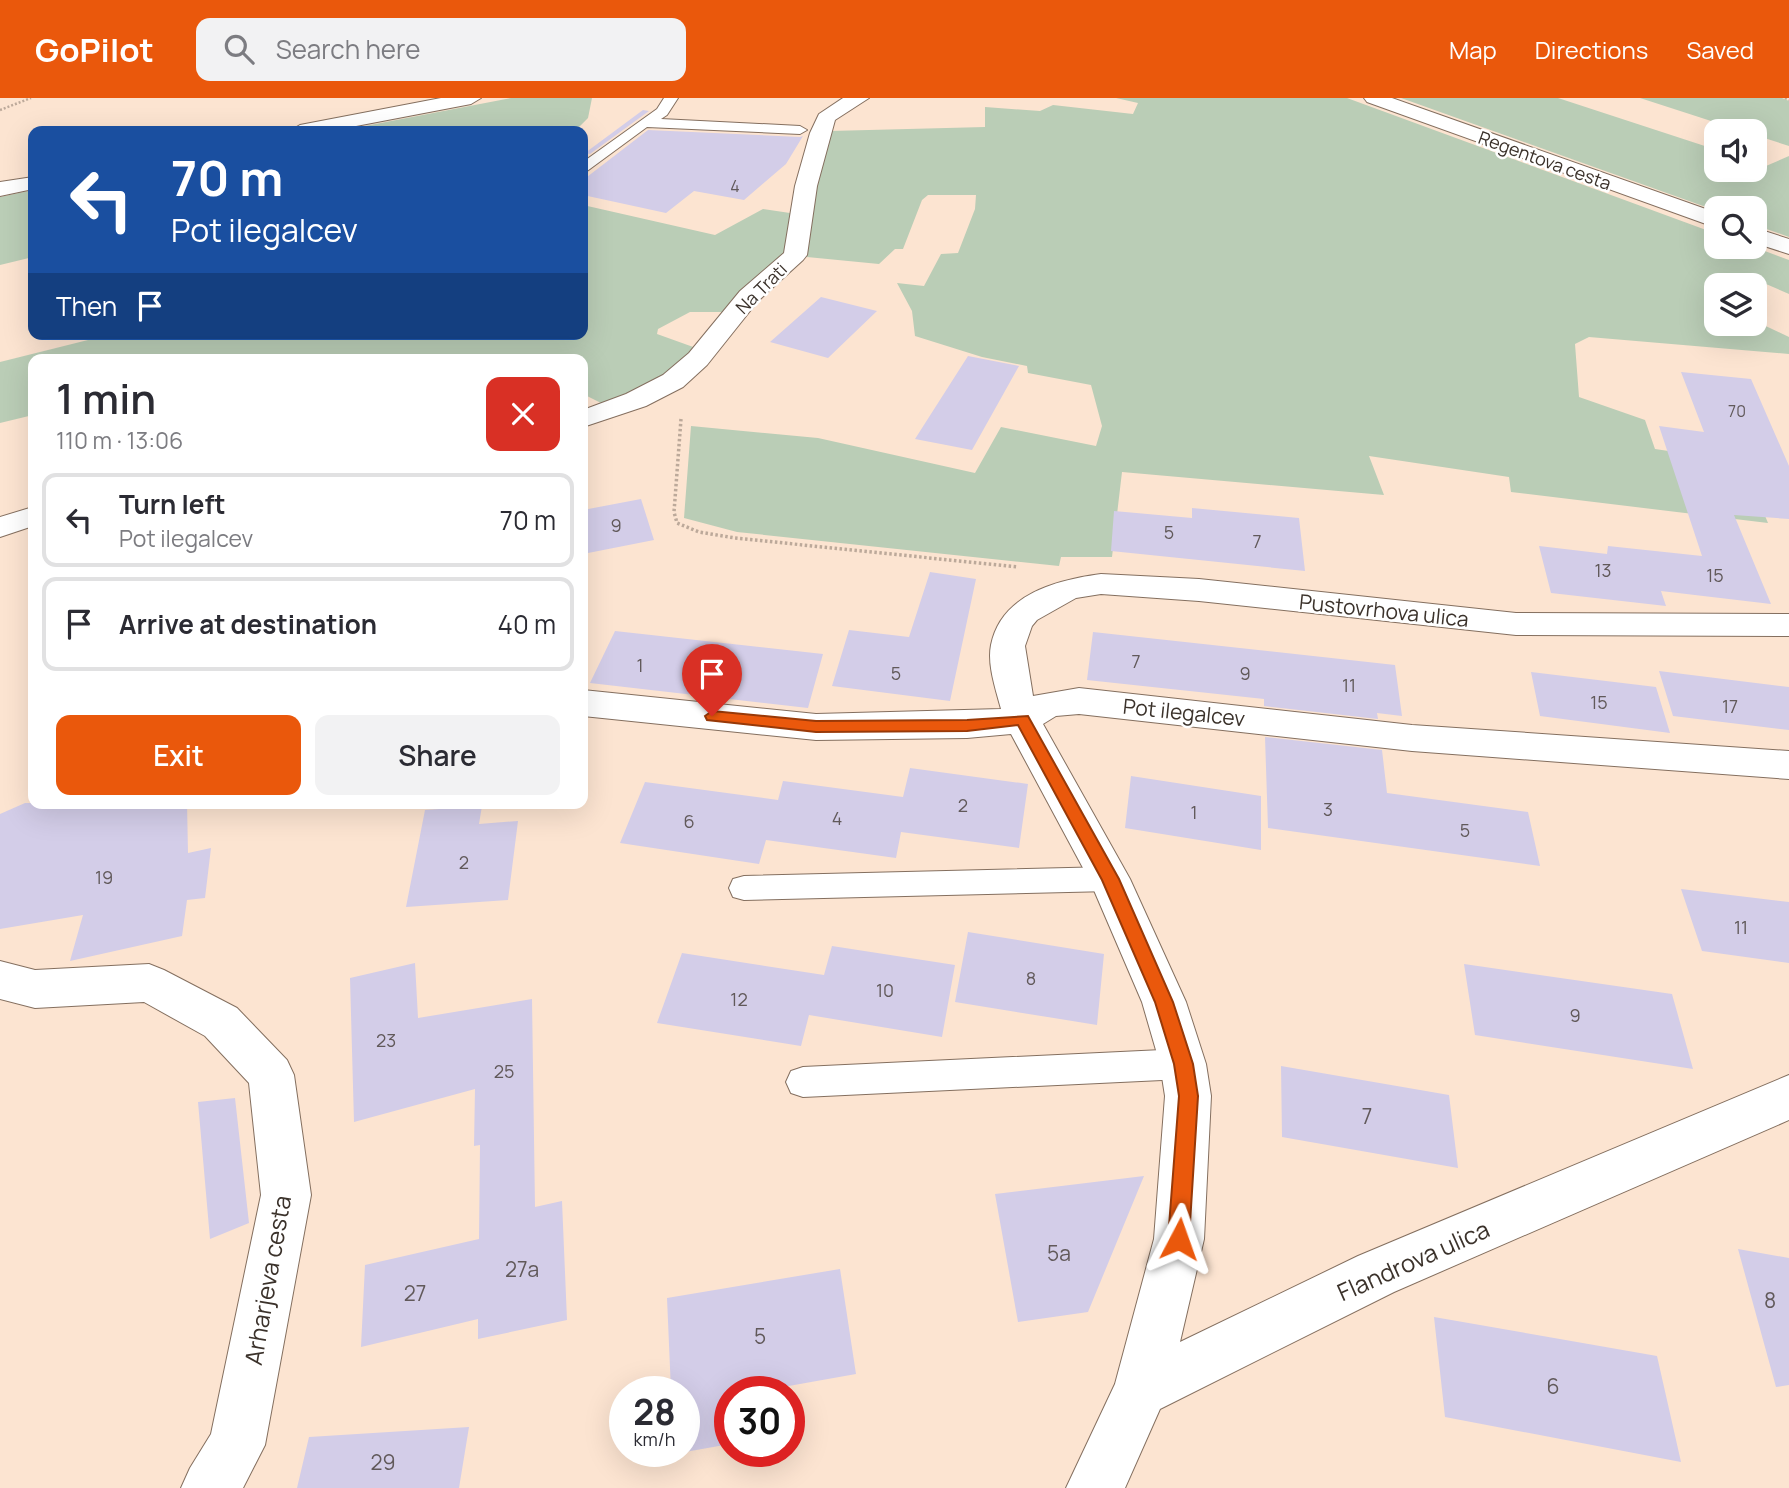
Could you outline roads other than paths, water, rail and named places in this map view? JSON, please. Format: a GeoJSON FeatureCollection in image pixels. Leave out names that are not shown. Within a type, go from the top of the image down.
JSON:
{"type":"FeatureCollection","features":[{"type":"Feature","properties":{"kind":"street"},"geometry":{"type":"LineString","coordinates":[[326,126],[471,98]]}},
{"type":"Feature","properties":{"kind":"street","name":"Na Trati"},"geometry":{"type":"LineString","coordinates":[[588,417],[662,388],[698,359],[749,296],[795,255],[806,186],[823,125],[837,108],[859,98]]}},
{"type":"Feature","properties":{"kind":"street","name":"Regentova cesta"},"geometry":{"type":"LineString","coordinates":[[1374,98],[1704,216]]}},
{"type":"Feature","properties":{"kind":"street"},"geometry":{"type":"LineString","coordinates":[[0,189],[28,184]]}},
{"type":"Feature","properties":{"kind":"street"},"geometry":{"type":"LineString","coordinates":[[1767,239],[1789,247]]}},
{"type":"Feature","properties":{"kind":"street"},"geometry":{"type":"LineString","coordinates":[[0,527],[28,518]]}},
{"type":"Feature","properties":{"kind":"street","name":"Pustovrhova ulica"},"geometry":{"type":"LineString","coordinates":[[1022,720],[1011,679],[1008,646],[1016,624],[1025,612],[1068,589],[1101,584],[1199,590],[1516,624],[1789,625]]}},
{"type":"Feature","properties":{"kind":"street","name":"Pot ilegalcev"},"geometry":{"type":"LineString","coordinates":[[588,704],[816,727],[967,725],[1022,720],[1048,704],[1079,701],[1412,738],[1789,765]]}},
{"type":"Feature","properties":{"kind":"street"},"geometry":{"type":"LineString","coordinates":[[1022,720],[1110,879],[1164,1002],[1183,1064],[1188,1096],[1179,1239],[1141,1390],[1095,1488]]}},
{"type":"Feature","properties":{"kind":"street","name":"Arharjeva cesta"},"geometry":{"type":"LineString","coordinates":[[0,979],[35,989],[149,983],[221,1022],[271,1075],[286,1195],[237,1445],[210,1488]]}},
{"type":"Feature","properties":{"kind":"street","name":"Flandrova ulica"},"geometry":{"type":"LineString","coordinates":[[1141,1390],[1376,1274],[1789,1097]]}},
{"type":"Feature","properties":{"kind":"lane"},"geometry":{"type":"LineString","coordinates":[[588,165],[644,122],[662,112],[671,98]]}},
{"type":"Feature","properties":{"kind":"lane"},"geometry":{"type":"LineString","coordinates":[[644,122],[800,130]]}},
{"type":"Feature","properties":{"kind":"lane"},"geometry":{"type":"LineString","coordinates":[[744,888],[1110,879]]}},
{"type":"Feature","properties":{"kind":"lane"},"geometry":{"type":"LineString","coordinates":[[803,1082],[1183,1064]]}}]}
